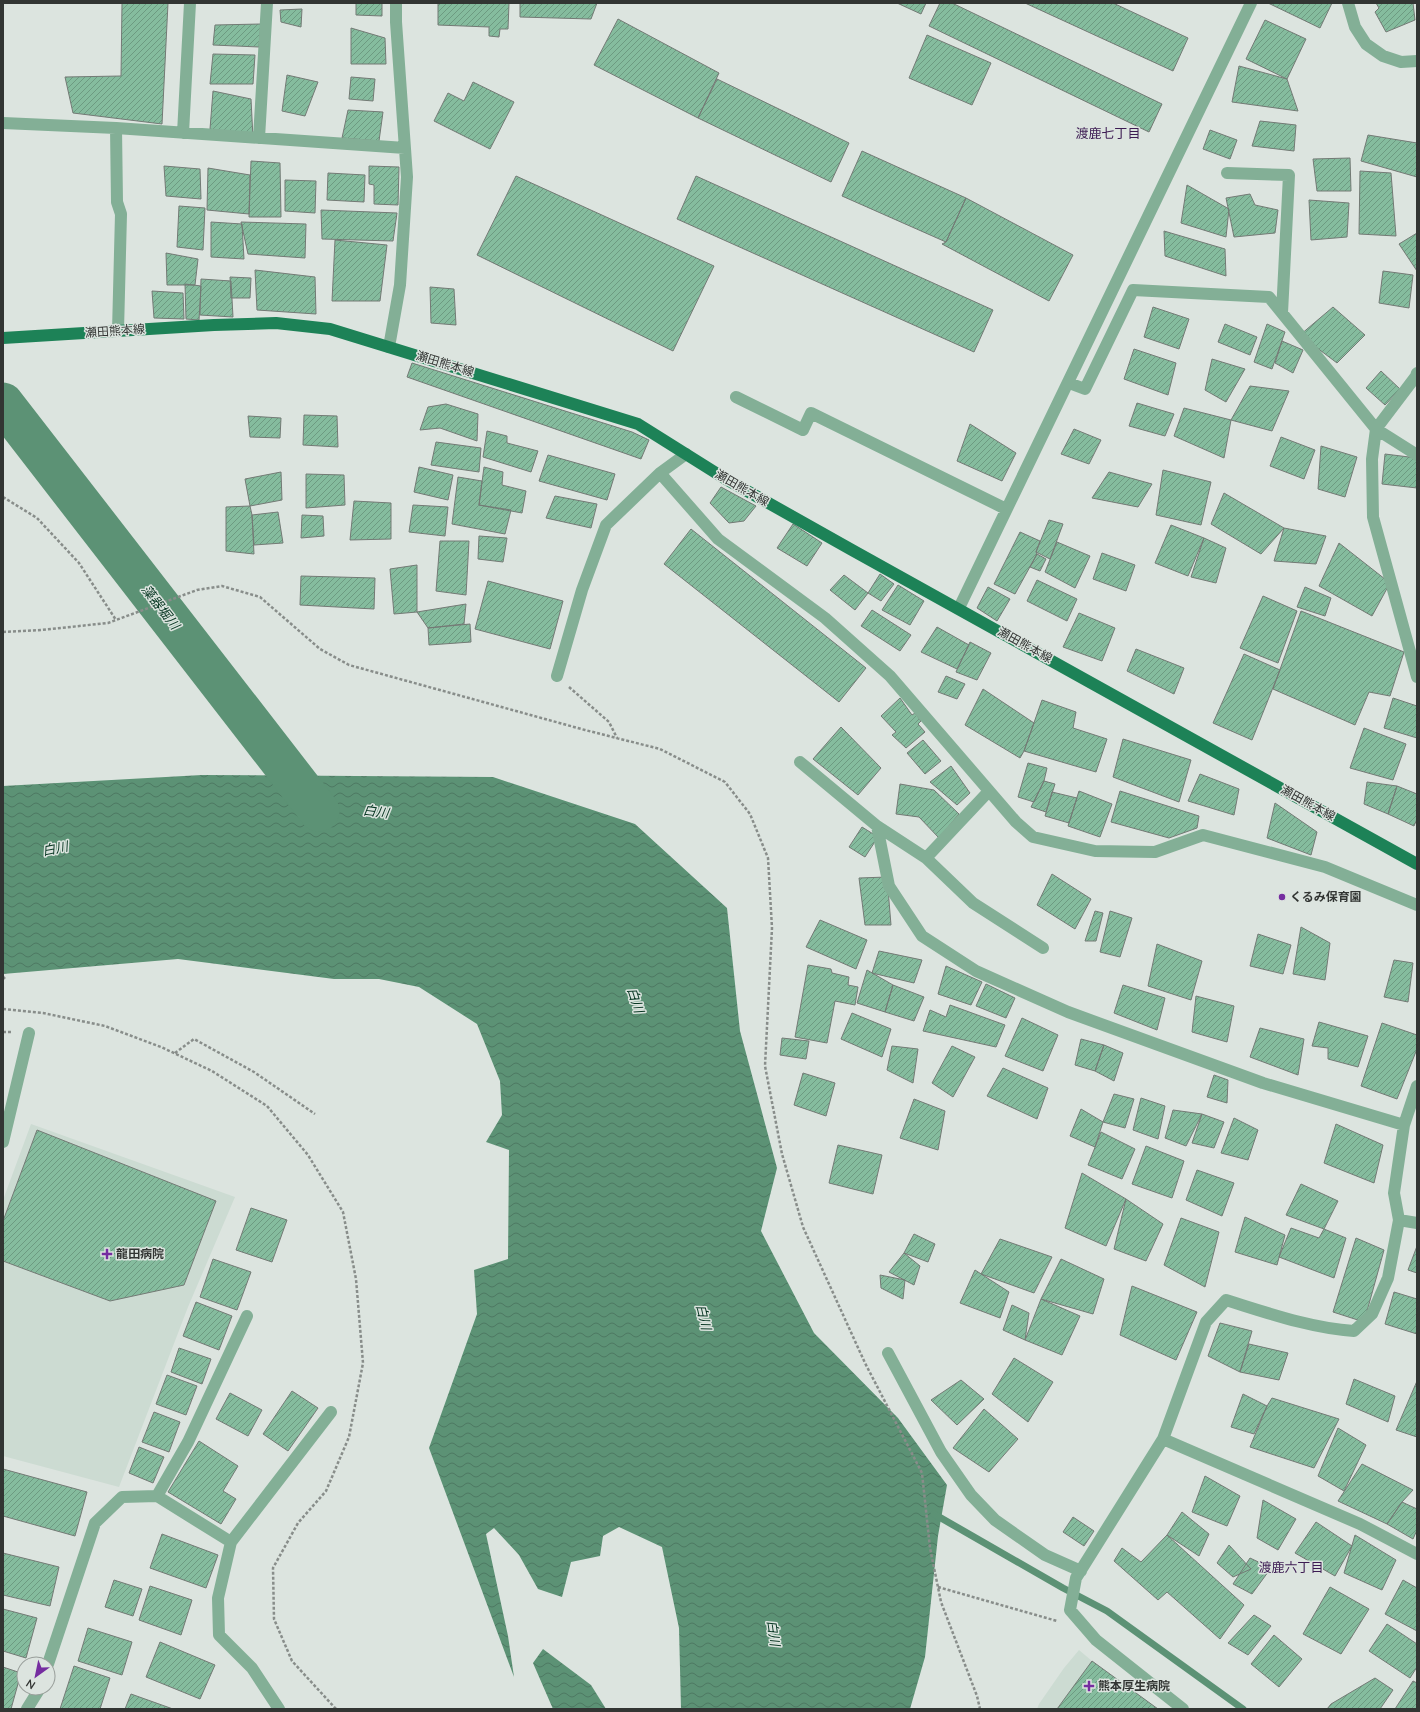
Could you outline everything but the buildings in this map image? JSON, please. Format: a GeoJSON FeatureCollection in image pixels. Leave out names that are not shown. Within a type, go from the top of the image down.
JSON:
{"type":"FeatureCollection","features":[{"type":"Feature","properties":{"kind":"main road","name":"瀬田熊本線"},"geometry":{"type":"LineString","coordinates":[[4,338],[214,324],[276,323],[330,329],[638,424],[798,520],[959,608],[1417,864]]}},
{"type":"Feature","properties":{"kind":"street"},"geometry":{"type":"LineString","coordinates":[[183,133],[190,3]]}},
{"type":"Feature","properties":{"kind":"street"},"geometry":{"type":"LineString","coordinates":[[259,138],[267,3]]}},
{"type":"Feature","properties":{"kind":"street"},"geometry":{"type":"LineString","coordinates":[[389,347],[400,285],[407,178],[396,3]]}},
{"type":"Feature","properties":{"kind":"street"},"geometry":{"type":"LineString","coordinates":[[959,608],[1251,3]]}},
{"type":"Feature","properties":{"kind":"street"},"geometry":{"type":"LineString","coordinates":[[1348,3],[1355,27],[1366,44],[1383,56],[1401,62],[1417,61]]}},
{"type":"Feature","properties":{"kind":"street"},"geometry":{"type":"LineString","coordinates":[[3,124],[116,128],[405,148]]}},
{"type":"Feature","properties":{"kind":"street"},"geometry":{"type":"LineString","coordinates":[[116,128],[117,202],[121,214],[118,331]]}},
{"type":"Feature","properties":{"kind":"street"},"geometry":{"type":"LineString","coordinates":[[1227,173],[1289,175],[1282,313]]}},
{"type":"Feature","properties":{"kind":"street"},"geometry":{"type":"LineString","coordinates":[[1068,383],[1085,389],[1133,290],[1269,297],[1376,429],[1417,455]]}},
{"type":"Feature","properties":{"kind":"street"},"geometry":{"type":"LineString","coordinates":[[1417,372],[1416,376],[1376,429],[1372,458],[1373,517],[1417,678]]}},
{"type":"Feature","properties":{"kind":"street"},"geometry":{"type":"LineString","coordinates":[[736,397],[803,430],[811,414],[1006,509]]}},
{"type":"Feature","properties":{"kind":"street"},"geometry":{"type":"LineString","coordinates":[[557,676],[582,590],[606,526],[660,473],[686,454]]}},
{"type":"Feature","properties":{"kind":"street"},"geometry":{"type":"LineString","coordinates":[[660,473],[718,539],[825,618],[890,676],[1016,822],[1033,836],[1096,850],[1154,852],[1202,835],[1325,867],[1417,905]]}},
{"type":"Feature","properties":{"kind":"street"},"geometry":{"type":"LineString","coordinates":[[800,762],[876,826],[926,858],[973,903],[1044,948]]}},
{"type":"Feature","properties":{"kind":"street"},"geometry":{"type":"LineString","coordinates":[[926,858],[989,791]]}},
{"type":"Feature","properties":{"kind":"street"},"geometry":{"type":"LineString","coordinates":[[876,826],[890,886],[922,936],[976,971],[1068,1012],[1263,1083],[1404,1125]]}},
{"type":"Feature","properties":{"kind":"street"},"geometry":{"type":"LineString","coordinates":[[3,1142],[29,1033]]}},
{"type":"Feature","properties":{"kind":"street"},"geometry":{"type":"LineString","coordinates":[[1183,1709],[1096,1640],[1070,1610],[1078,1574],[1163,1439],[1206,1322],[1226,1300],[1298,1321],[1332,1329],[1354,1331],[1372,1314],[1388,1278],[1399,1220],[1394,1193],[1404,1125],[1417,1086]]}},
{"type":"Feature","properties":{"kind":"street"},"geometry":{"type":"LineString","coordinates":[[1399,1220],[1417,1223]]}},
{"type":"Feature","properties":{"kind":"street"},"geometry":{"type":"LineString","coordinates":[[157,1496],[188,1442],[247,1316]]}},
{"type":"Feature","properties":{"kind":"street"},"geometry":{"type":"LineString","coordinates":[[888,1353],[941,1452],[971,1495],[995,1520],[1045,1555],[1078,1574]]}},
{"type":"Feature","properties":{"kind":"street"},"geometry":{"type":"LineString","coordinates":[[279,1709],[252,1668],[220,1635],[218,1598],[231,1542],[331,1412]]}},
{"type":"Feature","properties":{"kind":"street"},"geometry":{"type":"LineString","coordinates":[[1163,1439],[1360,1524],[1416,1550]]}},
{"type":"Feature","properties":{"kind":"street"},"geometry":{"type":"LineString","coordinates":[[51,1656],[95,1523],[122,1498],[157,1496],[231,1542]]}},
{"type":"Feature","properties":{"kind":"street"},"geometry":{"type":"LineString","coordinates":[[28,1709],[35,1696]]}},
{"type":"Feature","properties":{"kind":"path"},"geometry":{"type":"LineString","coordinates":[[3,497],[37,518],[79,563],[116,620]]}},
{"type":"Feature","properties":{"kind":"path"},"geometry":{"type":"LineString","coordinates":[[3,632],[41,630],[108,623],[197,590],[222,586],[260,597],[320,649],[349,665],[617,738],[660,748],[725,782],[750,814],[768,858],[772,928],[765,1066],[782,1154],[803,1226],[865,1363],[922,1472],[930,1548],[938,1587],[942,1602],[978,1696],[980,1709]]}},
{"type":"Feature","properties":{"kind":"path"},"geometry":{"type":"LineString","coordinates":[[557,676],[609,722],[617,738]]}},
{"type":"Feature","properties":{"kind":"path"},"geometry":{"type":"LineString","coordinates":[[3,1009],[43,1013],[105,1026],[212,1070],[267,1106],[308,1155],[343,1212],[356,1279],[363,1363],[349,1437],[326,1491],[298,1523],[273,1568],[274,1619],[292,1661],[336,1709]]}},
{"type":"Feature","properties":{"kind":"path"},"geometry":{"type":"LineString","coordinates":[[174,1054],[194,1040],[254,1072],[315,1114]]}},
{"type":"Feature","properties":{"kind":"path"},"geometry":{"type":"LineString","coordinates":[[938,1587],[1054,1621],[1081,1623]]}},
{"type":"Feature","properties":{"kind":"shaded area","name":"龍田病院"},"geometry":{"type":"Polygon","coordinates":[[[31,1124],[235,1197],[188,1307],[119,1487],[3,1456],[3,1200],[31,1124]]]}},
{"type":"Feature","properties":{"kind":"shaded area","name":"熊本厚生病院"},"geometry":{"type":"Polygon","coordinates":[[[1079,1650],[1158,1709],[1037,1709],[1064,1668],[1079,1650]]]}},
{"type":"Feature","properties":{"kind":"water","name":"白川"},"geometry":{"type":"Polygon","coordinates":[[[202,775],[493,777],[635,824],[727,908],[740,1031],[777,1168],[761,1231],[814,1333],[898,1418],[947,1485],[938,1536],[925,1657],[910,1709],[681,1709],[679,1628],[662,1547],[619,1527],[603,1536],[600,1556],[571,1562],[562,1597],[538,1589],[519,1555],[494,1528],[486,1534],[508,1636],[514,1677],[429,1448],[477,1314],[474,1270],[508,1259],[509,1150],[486,1142],[502,1115],[500,1081],[477,1024],[419,987],[379,979],[334,979],[178,959],[3,974],[3,786],[202,775]]]}},
{"type":"Feature","properties":{"kind":"water"},"geometry":{"type":"Polygon","coordinates":[[[543,1649],[591,1685],[606,1709],[553,1709],[533,1663],[543,1649]]]}},
{"type":"Feature","properties":{"kind":"waterway","name":"藻器堀川"},"geometry":{"type":"LineString","coordinates":[[3,403],[319,811]]}},
{"type":"Feature","properties":{"kind":"waterway"},"geometry":{"type":"LineString","coordinates":[[934,1514],[1063,1588],[1107,1611],[1243,1709]]}},
{"type":"Feature","properties":{"kind":"place","name":"くるみ保育園"},"geometry":{"type":"Point","coordinates":[1282,897]}},
{"type":"Feature","properties":{"kind":"place","name":"龍田病院"},"geometry":{"type":"Point","coordinates":[107,1254]}},
{"type":"Feature","properties":{"kind":"place","name":"熊本厚生病院"},"geometry":{"type":"Point","coordinates":[1089,1686]}},
{"type":"Feature","properties":{"kind":"district","name":"渡鹿七丁目"},"geometry":{"type":"Point","coordinates":[1108,133]}},
{"type":"Feature","properties":{"kind":"district","name":"渡鹿六丁目"},"geometry":{"type":"Point","coordinates":[1291,1567]}}]}
